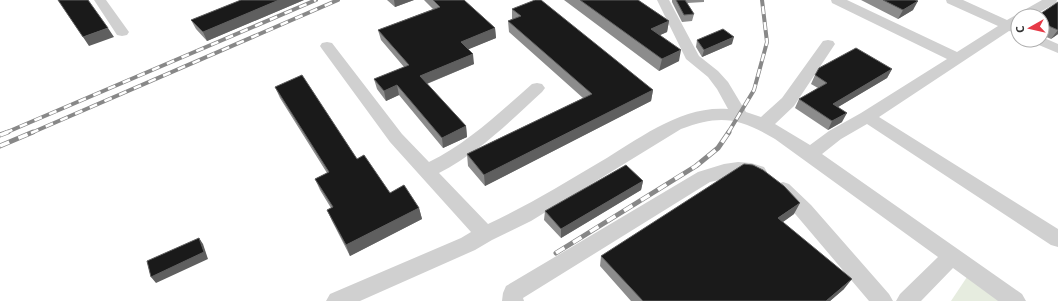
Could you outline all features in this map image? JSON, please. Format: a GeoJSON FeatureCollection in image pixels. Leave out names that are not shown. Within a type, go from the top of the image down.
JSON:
{"type":"FeatureCollection","features":[{"type":"Feature","properties":{"kind":"lane"},"geometry":{"type":"LineString","coordinates":[[100,0],[122,32]]}},
{"type":"Feature","properties":{"kind":"lane"},"geometry":{"type":"LineString","coordinates":[[663,0],[693,59],[718,80],[740,115]]}},
{"type":"Feature","properties":{"kind":"lane"},"geometry":{"type":"LineString","coordinates":[[837,0],[957,58]]}},
{"type":"Feature","properties":{"kind":"lane"},"geometry":{"type":"LineString","coordinates":[[952,0],[1010,23]]}},
{"type":"Feature","properties":{"kind":"lane"},"geometry":{"type":"LineString","coordinates":[[1037,8],[1051,0]]}},
{"type":"Feature","properties":{"kind":"lane"},"geometry":{"type":"LineString","coordinates":[[810,154],[835,135],[867,117],[957,58],[1010,27]]}},
{"type":"Feature","properties":{"kind":"lane"},"geometry":{"type":"LineString","coordinates":[[764,124],[788,102],[828,44]]}},
{"type":"Feature","properties":{"kind":"lane"},"geometry":{"type":"LineString","coordinates":[[327,46],[396,138],[485,234]]}},
{"type":"Feature","properties":{"kind":"lane"},"geometry":{"type":"LineString","coordinates":[[427,171],[451,159],[478,140],[537,88]]}},
{"type":"Feature","properties":{"kind":"lane"},"geometry":{"type":"LineString","coordinates":[[337,301],[468,244],[485,234],[524,216],[675,125],[696,117],[718,113],[740,115],[764,124],[810,154],[1015,301]]}},
{"type":"Feature","properties":{"kind":"lane"},"geometry":{"type":"LineString","coordinates":[[867,117],[1058,239]]}},
{"type":"Feature","properties":{"kind":"lane"},"geometry":{"type":"LineString","coordinates":[[513,301],[513,293],[704,177],[725,170],[744,168],[761,173],[779,185],[804,210],[882,301]]}},
{"type":"Feature","properties":{"kind":"lane"},"geometry":{"type":"LineString","coordinates":[[907,301],[952,256]]}},
{"type":"Feature","properties":{"kind":"shaded area"},"geometry":{"type":"Polygon","coordinates":[[[967,277],[999,301],[951,301],[967,277]]]}},
{"type":"Feature","properties":{"kind":"building"},"geometry":{"type":"Polygon","coordinates":[[[58,0],[88,0],[108,28],[83,37],[58,0]]]}},
{"type":"Feature","properties":{"kind":"building"},"geometry":{"type":"Polygon","coordinates":[[[241,0],[279,0],[203,32],[191,20],[241,0]]]}},
{"type":"Feature","properties":{"kind":"building"},"geometry":{"type":"Polygon","coordinates":[[[433,0],[464,0],[495,28],[461,42],[473,54],[420,76],[466,126],[442,138],[397,85],[384,91],[374,79],[409,65],[378,30],[440,7],[433,0]]]}},
{"type":"Feature","properties":{"kind":"building"},"geometry":{"type":"Polygon","coordinates":[[[535,0],[541,0],[653,90],[484,175],[467,154],[592,94],[508,21],[521,16],[512,9],[535,0]]]}},
{"type":"Feature","properties":{"kind":"building"},"geometry":{"type":"Polygon","coordinates":[[[580,0],[638,0],[669,21],[651,29],[681,50],[662,59],[580,0]]]}},
{"type":"Feature","properties":{"kind":"building"},"geometry":{"type":"Polygon","coordinates":[[[676,0],[685,0],[694,14],[684,15],[676,0]]]}},
{"type":"Feature","properties":{"kind":"building"},"geometry":{"type":"Polygon","coordinates":[[[883,0],[915,0],[918,1],[903,10],[883,0]]]}},
{"type":"Feature","properties":{"kind":"building"},"geometry":{"type":"Polygon","coordinates":[[[1058,2],[1058,30],[1050,26],[1049,8],[1058,2]]]}},
{"type":"Feature","properties":{"kind":"building"},"geometry":{"type":"Polygon","coordinates":[[[723,29],[734,37],[704,50],[697,40],[723,29]]]}},
{"type":"Feature","properties":{"kind":"building"},"geometry":{"type":"Polygon","coordinates":[[[856,48],[892,69],[833,104],[847,113],[832,121],[799,99],[827,83],[815,75],[819,68],[856,48]]]}},
{"type":"Feature","properties":{"kind":"building"},"geometry":{"type":"Polygon","coordinates":[[[302,75],[357,159],[364,155],[390,193],[404,185],[419,208],[346,245],[327,210],[333,207],[315,179],[329,172],[275,87],[302,75]]]}},
{"type":"Feature","properties":{"kind":"building"},"geometry":{"type":"Polygon","coordinates":[[[744,164],[753,165],[763,170],[784,186],[800,203],[778,218],[852,279],[826,301],[643,301],[601,256],[744,164]]]}},
{"type":"Feature","properties":{"kind":"building"},"geometry":{"type":"Polygon","coordinates":[[[626,165],[643,181],[561,229],[545,211],[626,165]]]}},
{"type":"Feature","properties":{"kind":"building"},"geometry":{"type":"Polygon","coordinates":[[[199,238],[204,252],[151,277],[147,261],[199,238]]]}},
{"type":"Feature","properties":{"kind":"railway"},"geometry":{"type":"LineString","coordinates":[[5,133],[316,0]]}},
{"type":"Feature","properties":{"kind":"railway"},"geometry":{"type":"LineString","coordinates":[[31,133],[338,0]]}},
{"type":"Feature","properties":{"kind":"railway"},"geometry":{"type":"LineString","coordinates":[[728,133],[754,90],[767,42],[762,0]]}},
{"type":"Feature","properties":{"kind":"railway"},"geometry":{"type":"LineString","coordinates":[[0,135],[8,132]]}},
{"type":"Feature","properties":{"kind":"railway"},"geometry":{"type":"LineString","coordinates":[[0,146],[33,132]]}},
{"type":"Feature","properties":{"kind":"railway"},"geometry":{"type":"LineString","coordinates":[[556,253],[696,166],[718,148],[729,132]]}}]}
